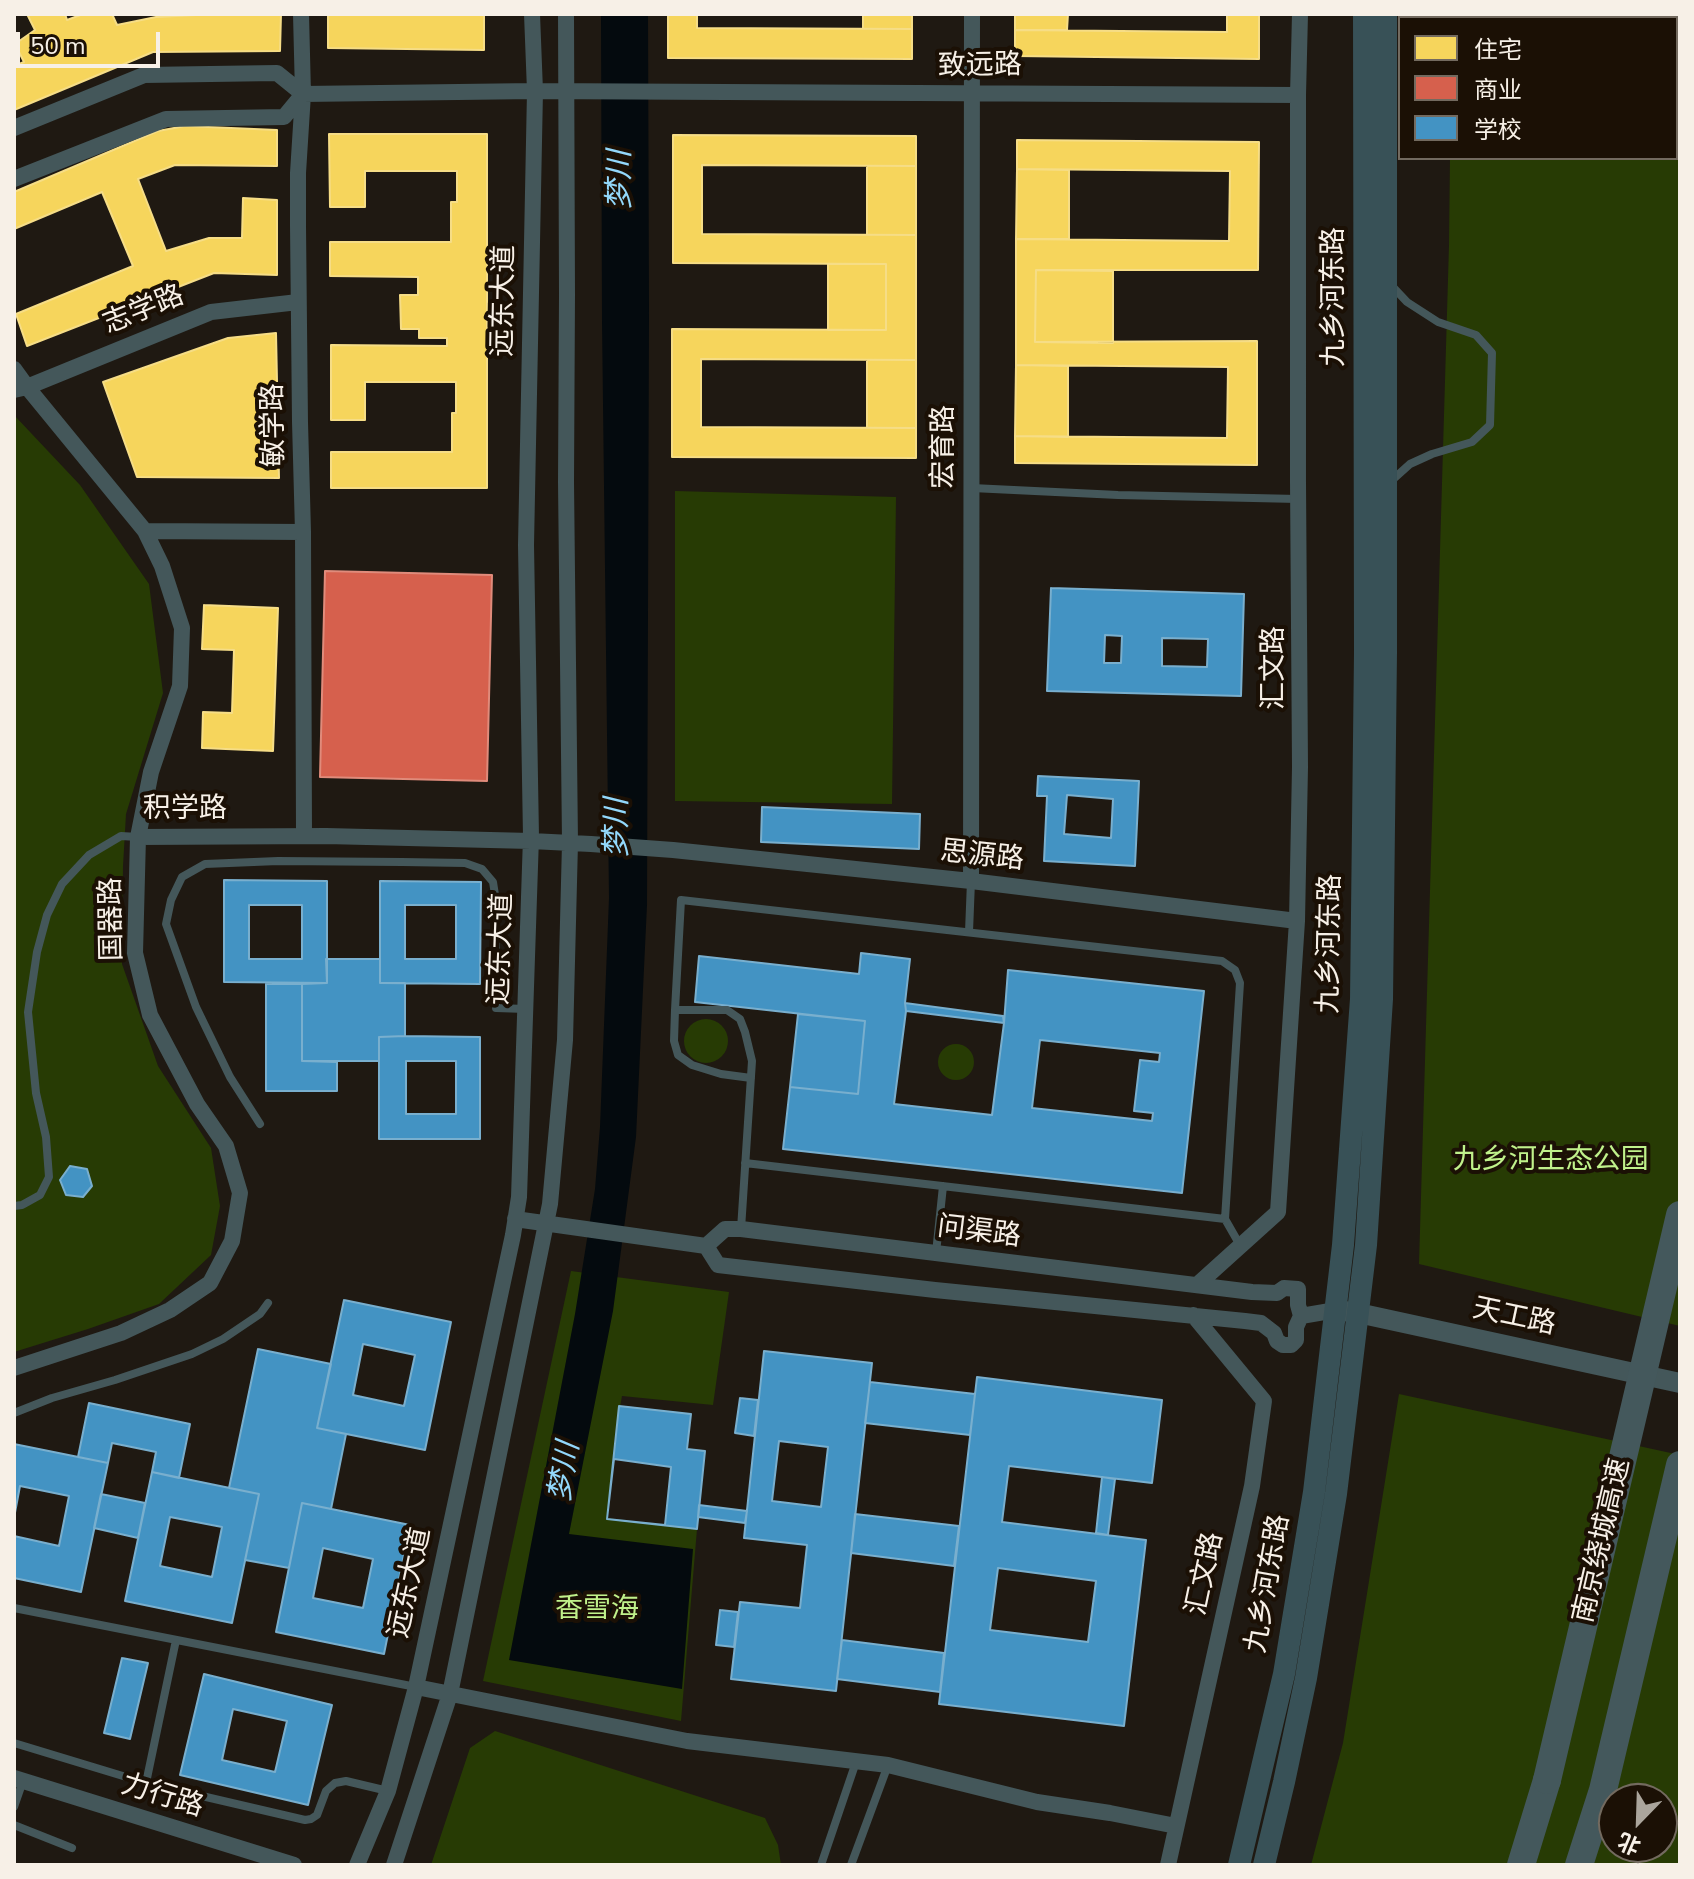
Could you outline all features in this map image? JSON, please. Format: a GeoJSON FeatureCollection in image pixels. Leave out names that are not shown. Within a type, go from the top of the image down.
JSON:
{"type":"FeatureCollection","features":[{"type":"Feature","properties":{"kind":"highway","name":"南京绕城高速"},"geometry":{"type":"LineString","coordinates":[[1521,1865],[1547,1780],[1680,1215]]}},
{"type":"Feature","properties":{"kind":"highway","name":"南京绕城高速"},"geometry":{"type":"LineString","coordinates":[[1579,1865],[1603,1790],[1680,1465]]}},
{"type":"Feature","properties":{"kind":"main road","name":"九乡河东路"},"geometry":{"type":"LineString","coordinates":[[1264,1865],[1306,1678],[1336,1494],[1347,1312],[1343,1245],[1361,999],[1365,653],[1364,14]]}},
{"type":"Feature","properties":{"kind":"main road","name":"九乡河东路"},"geometry":{"type":"LineString","coordinates":[[1239,1865],[1284,1674],[1347,1312],[1366,1245],[1382,999],[1386,652],[1386,14]]}},
{"type":"Feature","properties":{"kind":"street","name":"敏学路"},"geometry":{"type":"LineString","coordinates":[[301,14],[303,94],[298,173],[298,302],[303,532],[304,835]]}},
{"type":"Feature","properties":{"kind":"street","name":"远东大道"},"geometry":{"type":"LineString","coordinates":[[357,1865],[388,1791],[416,1687],[519,1197],[531,841],[526,545],[535,91],[532,14]]}},
{"type":"Feature","properties":{"kind":"street"},"geometry":{"type":"LineString","coordinates":[[394,1865],[450,1694],[547,1223],[565,1040],[570,843],[566,14]]}},
{"type":"Feature","properties":{"kind":"street","name":"宏育路"},"geometry":{"type":"LineString","coordinates":[[971,881],[972,14]]}},
{"type":"Feature","properties":{"kind":"street","name":"汇文路"},"geometry":{"type":"LineString","coordinates":[[1197,1285],[1278,1212],[1297,921],[1301,702],[1300,14]]}},
{"type":"Feature","properties":{"kind":"street"},"geometry":{"type":"LineString","coordinates":[[14,128],[144,75],[277,73],[303,94],[284,117],[166,119],[14,179]]}},
{"type":"Feature","properties":{"kind":"street","name":"致远路"},"geometry":{"type":"LineString","coordinates":[[303,94],[663,91],[1298,95]]}},
{"type":"Feature","properties":{"kind":"street","name":"志学路"},"geometry":{"type":"LineString","coordinates":[[20,389],[211,312],[298,302]]}},
{"type":"Feature","properties":{"kind":"street","name":"国器路"},"geometry":{"type":"LineString","coordinates":[[14,369],[20,389],[145,531],[162,566],[182,628],[180,686],[151,772],[138,837],[135,953],[150,1015],[197,1104],[226,1146],[240,1193],[232,1241],[210,1283],[170,1310],[121,1333],[14,1368]]}},
{"type":"Feature","properties":{"kind":"street"},"geometry":{"type":"LineString","coordinates":[[145,531],[303,532]]}},
{"type":"Feature","properties":{"kind":"street","name":"积学路"},"geometry":{"type":"LineString","coordinates":[[138,837],[304,835],[591,844]]}},
{"type":"Feature","properties":{"kind":"street","name":"思源路"},"geometry":{"type":"LineString","coordinates":[[591,844],[971,881],[1297,921]]}},
{"type":"Feature","properties":{"kind":"street"},"geometry":{"type":"LineString","coordinates":[[515,1219],[706,1246],[725,1229],[741,1229]]}},
{"type":"Feature","properties":{"kind":"street","name":"问渠路"},"geometry":{"type":"LineString","coordinates":[[741,1229],[1252,1292],[1277,1293],[1284,1288],[1298,1289],[1301,1316]]}},
{"type":"Feature","properties":{"kind":"street"},"geometry":{"type":"LineString","coordinates":[[706,1246],[718,1265],[1261,1323],[1283,1345],[1291,1345],[1296,1340],[1296,1327],[1301,1316],[1347,1312]]}},
{"type":"Feature","properties":{"kind":"street","name":"天工路"},"geometry":{"type":"LineString","coordinates":[[1347,1312],[1680,1383]]}},
{"type":"Feature","properties":{"kind":"street","name":"汇文路"},"geometry":{"type":"LineString","coordinates":[[1168,1865],[1252,1486],[1264,1401],[1193,1315]]}},
{"type":"Feature","properties":{"kind":"street"},"geometry":{"type":"LineString","coordinates":[[416,1687],[687,1741],[888,1765],[1037,1802],[1176,1826]]}},
{"type":"Feature","properties":{"kind":"street","name":"力行路"},"geometry":{"type":"LineString","coordinates":[[19,1779],[294,1865]]}},
{"type":"Feature","properties":{"kind":"lane"},"geometry":{"type":"LineString","coordinates":[[1386,279],[1407,302],[1438,322],[1476,335],[1492,353],[1490,425],[1472,442],[1410,464],[1386,486]]}},
{"type":"Feature","properties":{"kind":"lane"},"geometry":{"type":"LineString","coordinates":[[971,488],[1299,499]]}},
{"type":"Feature","properties":{"kind":"lane","name":"积学路"},"geometry":{"type":"LineString","coordinates":[[14,1206],[40,1195],[49,1177],[28,1012],[37,952],[47,915],[62,884],[89,855],[121,836],[138,837]]}},
{"type":"Feature","properties":{"kind":"lane"},"geometry":{"type":"LineString","coordinates":[[260,1124],[230,1077],[196,1007],[166,924],[171,900],[182,877],[205,864],[278,861],[465,863],[482,869],[493,882],[496,901],[496,1008],[526,1009]]}},
{"type":"Feature","properties":{"kind":"lane"},"geometry":{"type":"LineString","coordinates":[[969,932],[971,881]]}},
{"type":"Feature","properties":{"kind":"lane"},"geometry":{"type":"LineString","coordinates":[[751,1078],[721,1074],[692,1065],[678,1055],[674,1041],[681,900],[1222,961],[1235,970],[1240,983],[1225,1219],[1241,1247]]}},
{"type":"Feature","properties":{"kind":"lane"},"geometry":{"type":"LineString","coordinates":[[675,1010],[727,1010],[740,1019],[752,1061],[741,1229]]}},
{"type":"Feature","properties":{"kind":"lane"},"geometry":{"type":"LineString","coordinates":[[745,1163],[1225,1219]]}},
{"type":"Feature","properties":{"kind":"lane"},"geometry":{"type":"LineString","coordinates":[[936,1254],[943,1186]]}},
{"type":"Feature","properties":{"kind":"lane"},"geometry":{"type":"LineString","coordinates":[[14,1413],[192,1354],[223,1339],[260,1314],[268,1303]]}},
{"type":"Feature","properties":{"kind":"lane"},"geometry":{"type":"LineString","coordinates":[[14,1608],[416,1687]]}},
{"type":"Feature","properties":{"kind":"lane"},"geometry":{"type":"LineString","coordinates":[[146,1783],[176,1640]]}},
{"type":"Feature","properties":{"kind":"lane"},"geometry":{"type":"LineString","coordinates":[[14,1743],[146,1783],[305,1820],[317,1815],[326,1791],[335,1783],[346,1781],[388,1791]]}},
{"type":"Feature","properties":{"kind":"lane"},"geometry":{"type":"LineString","coordinates":[[821,1865],[856,1762]]}},
{"type":"Feature","properties":{"kind":"lane"},"geometry":{"type":"LineString","coordinates":[[851,1865],[888,1765]]}},
{"type":"Feature","properties":{"kind":"lane"},"geometry":{"type":"LineString","coordinates":[[14,1807],[19,1779]]}},
{"type":"Feature","properties":{"kind":"lane"},"geometry":{"type":"LineString","coordinates":[[14,1825],[72,1848]]}},
{"type":"Feature","properties":{"kind":"green space","name":"九乡河生态公园"},"geometry":{"type":"Polygon","coordinates":[[[1680,14],[1680,1326],[1419,1264],[1450,160],[1678,160],[1678,16],[1452,16],[1680,14]]]}},
{"type":"Feature","properties":{"kind":"green space"},"geometry":{"type":"Polygon","coordinates":[[[14,415],[80,485],[149,584],[163,693],[126,814],[122,964],[158,1066],[211,1148],[220,1206],[211,1255],[159,1304],[14,1352],[14,415]]]}},
{"type":"Feature","properties":{"kind":"green space"},"geometry":{"type":"Polygon","coordinates":[[[675,491],[896,497],[892,804],[675,801],[675,491]]]}},
{"type":"Feature","properties":{"kind":"green space"},"geometry":{"type":"Polygon","coordinates":[[[706,1019],[721,1026],[728,1041],[721,1056],[706,1063],[691,1056],[684,1041],[691,1026],[706,1019]]]}},
{"type":"Feature","properties":{"kind":"green space"},"geometry":{"type":"Polygon","coordinates":[[[956,1044],[968,1050],[974,1062],[968,1074],[956,1080],[944,1074],[938,1062],[944,1050],[956,1044]]]}},
{"type":"Feature","properties":{"kind":"green space","name":"香雪海"},"geometry":{"type":"Polygon","coordinates":[[[571,1271],[729,1292],[713,1405],[622,1396],[615,1435],[607,1518],[697,1529],[681,1721],[483,1681],[571,1271]]]}},
{"type":"Feature","properties":{"kind":"green space"},"geometry":{"type":"Polygon","coordinates":[[[1399,1394],[1680,1455],[1680,1865],[1311,1865],[1343,1743],[1399,1394]]]}},
{"type":"Feature","properties":{"kind":"green space"},"geometry":{"type":"Polygon","coordinates":[[[495,1731],[765,1818],[778,1845],[781,1865],[431,1865],[470,1748],[495,1731]]]}},
{"type":"Feature","properties":{"kind":"water","name":"梦川"},"geometry":{"type":"Polygon","coordinates":[[[601,14],[648,14],[647,905],[636,1137],[613,1311],[569,1534],[693,1549],[682,1689],[509,1660],[575,1314],[595,1189],[600,1127],[609,898],[601,14]]]}},
{"type":"Feature","properties":{"kind":"building: 住宅"},"geometry":{"type":"Polygon","coordinates":[[[27,14],[65,14],[67,20],[83,14],[112,14],[117,25],[156,17],[281,14],[280,51],[153,52],[14,110],[14,66],[24,62],[15,44],[35,30],[27,14]]]}},
{"type":"Feature","properties":{"kind":"building: 住宅"},"geometry":{"type":"Polygon","coordinates":[[[328,14],[484,14],[484,50],[328,48],[328,14]]]}},
{"type":"Feature","properties":{"kind":"building: 住宅"},"geometry":{"type":"Polygon","coordinates":[[[668,14],[697,14],[697,28],[912,29],[912,59],[668,58],[668,14]]]}},
{"type":"Feature","properties":{"kind":"building: 住宅"},"geometry":{"type":"Polygon","coordinates":[[[863,14],[912,14],[912,29],[863,29],[863,14]]]}},
{"type":"Feature","properties":{"kind":"building: 住宅"},"geometry":{"type":"Polygon","coordinates":[[[1015,14],[1068,14],[1067,30],[1015,30],[1015,14]]]}},
{"type":"Feature","properties":{"kind":"building: 住宅"},"geometry":{"type":"Polygon","coordinates":[[[1227,14],[1259,14],[1259,59],[1015,56],[1015,30],[1227,32],[1227,14]]]}},
{"type":"Feature","properties":{"kind":"building: 住宅"},"geometry":{"type":"Polygon","coordinates":[[[185,126],[277,130],[277,166],[175,165],[138,179],[166,251],[209,238],[242,238],[243,198],[277,200],[277,275],[214,273],[27,346],[16,314],[133,266],[102,192],[14,229],[14,192],[158,131],[185,126]]]}},
{"type":"Feature","properties":{"kind":"building: 住宅"},"geometry":{"type":"Polygon","coordinates":[[[329,134],[487,134],[487,488],[331,488],[331,452],[452,452],[456,382],[365,382],[365,420],[331,420],[331,345],[447,346],[447,338],[419,338],[419,329],[401,329],[400,295],[418,295],[418,277],[330,276],[330,242],[451,242],[451,202],[457,202],[457,171],[365,171],[365,207],[330,207],[329,134]]]}},
{"type":"Feature","properties":{"kind":"building: 住宅"},"geometry":{"type":"Polygon","coordinates":[[[673,135],[916,136],[916,166],[702,165],[702,234],[916,235],[916,360],[701,359],[701,427],[916,428],[916,458],[672,457],[672,329],[886,330],[886,264],[673,263],[673,135]]]}},
{"type":"Feature","properties":{"kind":"building: 住宅"},"geometry":{"type":"Polygon","coordinates":[[[1017,140],[1259,142],[1258,270],[1036,270],[1035,342],[1257,341],[1257,465],[1015,463],[1015,436],[1227,438],[1228,367],[1016,365],[1016,239],[1229,241],[1230,171],[1017,169],[1017,140]]]}},
{"type":"Feature","properties":{"kind":"building: 住宅"},"geometry":{"type":"Polygon","coordinates":[[[867,166],[916,166],[916,235],[867,235],[867,166]]]}},
{"type":"Feature","properties":{"kind":"building: 住宅"},"geometry":{"type":"Polygon","coordinates":[[[1017,169],[1069,170],[1069,239],[1016,239],[1017,169]]]}},
{"type":"Feature","properties":{"kind":"building: 住宅"},"geometry":{"type":"Polygon","coordinates":[[[828,264],[886,264],[886,330],[828,330],[828,264]]]}},
{"type":"Feature","properties":{"kind":"building: 住宅"},"geometry":{"type":"Polygon","coordinates":[[[1036,270],[1113,271],[1113,343],[1035,342],[1036,270]]]}},
{"type":"Feature","properties":{"kind":"building: 住宅"},"geometry":{"type":"Polygon","coordinates":[[[276,333],[279,478],[137,477],[103,382],[228,338],[276,333]]]}},
{"type":"Feature","properties":{"kind":"building: 住宅"},"geometry":{"type":"Polygon","coordinates":[[[867,360],[916,360],[916,428],[867,428],[867,360]]]}},
{"type":"Feature","properties":{"kind":"building: 住宅"},"geometry":{"type":"Polygon","coordinates":[[[1016,365],[1068,366],[1068,437],[1015,436],[1016,365]]]}},
{"type":"Feature","properties":{"kind":"building: 住宅"},"geometry":{"type":"Polygon","coordinates":[[[204,605],[278,608],[273,751],[202,748],[203,712],[232,713],[234,650],[202,649],[204,605]]]}},
{"type":"Feature","properties":{"kind":"building: 商业"},"geometry":{"type":"Polygon","coordinates":[[[325,571],[492,575],[487,781],[320,777],[325,571]]]}},
{"type":"Feature","properties":{"kind":"building: 学校"},"geometry":{"type":"Polygon","coordinates":[[[1051,588],[1244,594],[1241,696],[1047,691],[1051,588]],[[1105,635],[1104,663],[1121,663],[1122,636],[1105,635]],[[1162,638],[1162,666],[1207,667],[1208,639],[1162,638]]]}},
{"type":"Feature","properties":{"kind":"building: 学校"},"geometry":{"type":"Polygon","coordinates":[[[1038,776],[1139,781],[1135,866],[1044,861],[1047,796],[1037,796],[1038,776]],[[1067,795],[1064,834],[1111,838],[1113,799],[1067,795]]]}},
{"type":"Feature","properties":{"kind":"building: 学校"},"geometry":{"type":"Polygon","coordinates":[[[762,807],[920,814],[919,849],[761,842],[762,807]]]}},
{"type":"Feature","properties":{"kind":"building: 学校"},"geometry":{"type":"Polygon","coordinates":[[[224,880],[327,881],[327,983],[224,982],[224,880]],[[249,905],[249,959],[302,959],[302,905],[249,905]]]}},
{"type":"Feature","properties":{"kind":"building: 学校"},"geometry":{"type":"Polygon","coordinates":[[[380,881],[481,882],[480,984],[380,983],[380,881]],[[405,905],[405,959],[456,959],[456,905],[405,905]]]}},
{"type":"Feature","properties":{"kind":"building: 学校"},"geometry":{"type":"Polygon","coordinates":[[[861,953],[910,959],[894,1104],[992,1115],[1008,970],[1204,991],[1182,1193],[783,1149],[790,1087],[858,1094],[865,1021],[695,1002],[699,956],[859,974],[861,953]],[[1040,1040],[1032,1108],[1152,1121],[1153,1113],[1134,1111],[1140,1060],[1159,1062],[1160,1053],[1040,1040]]]}},
{"type":"Feature","properties":{"kind":"building: 学校"},"geometry":{"type":"Polygon","coordinates":[[[326,959],[380,959],[380,983],[405,983],[405,1036],[379,1037],[379,1061],[302,1061],[302,984],[327,983],[326,959]]]}},
{"type":"Feature","properties":{"kind":"building: 学校"},"geometry":{"type":"Polygon","coordinates":[[[266,984],[302,984],[302,1061],[337,1062],[337,1091],[266,1091],[266,984]]]}},
{"type":"Feature","properties":{"kind":"building: 学校"},"geometry":{"type":"Polygon","coordinates":[[[905,1003],[1003,1016],[1004,1023],[906,1011],[905,1003]]]}},
{"type":"Feature","properties":{"kind":"building: 学校"},"geometry":{"type":"Polygon","coordinates":[[[798,1014],[865,1021],[858,1094],[790,1087],[798,1014]]]}},
{"type":"Feature","properties":{"kind":"building: 学校"},"geometry":{"type":"Polygon","coordinates":[[[379,1037],[480,1037],[480,1139],[379,1139],[379,1037]],[[406,1061],[406,1114],[456,1114],[456,1061],[406,1061]]]}},
{"type":"Feature","properties":{"kind":"building: 学校"},"geometry":{"type":"Polygon","coordinates":[[[70,1166],[87,1169],[92,1186],[83,1197],[66,1195],[60,1180],[70,1166]]]}},
{"type":"Feature","properties":{"kind":"building: 学校"},"geometry":{"type":"Polygon","coordinates":[[[344,1300],[451,1322],[425,1450],[317,1428],[344,1300]],[[363,1344],[353,1395],[404,1406],[415,1355],[363,1344]]]}},
{"type":"Feature","properties":{"kind":"building: 学校"},"geometry":{"type":"Polygon","coordinates":[[[258,1349],[331,1364],[317,1428],[346,1434],[331,1509],[302,1503],[289,1568],[245,1560],[259,1494],[229,1488],[258,1349]]]}},
{"type":"Feature","properties":{"kind":"building: 学校"},"geometry":{"type":"Polygon","coordinates":[[[764,1351],[872,1363],[836,1691],[731,1679],[740,1602],[800,1608],[807,1545],[744,1538],[764,1351]],[[779,1441],[772,1501],[821,1507],[828,1447],[779,1441]]]}},
{"type":"Feature","properties":{"kind":"building: 学校"},"geometry":{"type":"Polygon","coordinates":[[[977,1377],[1162,1400],[1152,1483],[1009,1466],[1002,1522],[1146,1540],[1124,1726],[939,1704],[977,1377]],[[998,1568],[990,1630],[1088,1642],[1096,1581],[998,1568]]]}},
{"type":"Feature","properties":{"kind":"building: 学校"},"geometry":{"type":"Polygon","coordinates":[[[870,1382],[975,1394],[970,1435],[865,1423],[870,1382]]]}},
{"type":"Feature","properties":{"kind":"building: 学校"},"geometry":{"type":"Polygon","coordinates":[[[740,1398],[758,1400],[754,1436],[735,1433],[740,1398]]]}},
{"type":"Feature","properties":{"kind":"building: 学校"},"geometry":{"type":"Polygon","coordinates":[[[89,1403],[190,1424],[179,1478],[152,1472],[156,1452],[112,1443],[108,1463],[78,1457],[89,1403]]]}},
{"type":"Feature","properties":{"kind":"building: 学校"},"geometry":{"type":"Polygon","coordinates":[[[619,1406],[691,1414],[687,1449],[705,1451],[697,1529],[607,1519],[619,1406]]]}},
{"type":"Feature","properties":{"kind":"building: 学校"},"geometry":{"type":"Polygon","coordinates":[[[14,1444],[108,1463],[81,1592],[14,1578],[14,1536],[59,1546],[69,1496],[20,1486],[14,1518],[14,1444]]]}},
{"type":"Feature","properties":{"kind":"building: 学校"},"geometry":{"type":"Polygon","coordinates":[[[614,1459],[671,1467],[665,1525],[607,1519],[614,1459]]]}},
{"type":"Feature","properties":{"kind":"building: 学校"},"geometry":{"type":"Polygon","coordinates":[[[152,1472],[259,1494],[232,1623],[125,1601],[152,1472]],[[170,1517],[160,1566],[212,1577],[222,1527],[170,1517]]]}},
{"type":"Feature","properties":{"kind":"building: 学校"},"geometry":{"type":"Polygon","coordinates":[[[1102,1477],[1115,1479],[1108,1535],[1096,1533],[1102,1477]]]}},
{"type":"Feature","properties":{"kind":"building: 学校"},"geometry":{"type":"Polygon","coordinates":[[[101,1494],[145,1503],[138,1538],[94,1528],[101,1494]]]}},
{"type":"Feature","properties":{"kind":"building: 学校"},"geometry":{"type":"Polygon","coordinates":[[[302,1503],[410,1525],[384,1654],[276,1632],[302,1503]],[[323,1548],[313,1598],[363,1608],[373,1559],[323,1548]]]}},
{"type":"Feature","properties":{"kind":"building: 学校"},"geometry":{"type":"Polygon","coordinates":[[[699,1505],[747,1511],[745,1523],[698,1517],[699,1505]]]}},
{"type":"Feature","properties":{"kind":"building: 学校"},"geometry":{"type":"Polygon","coordinates":[[[855,1514],[959,1526],[954,1566],[851,1553],[855,1514]]]}},
{"type":"Feature","properties":{"kind":"building: 学校"},"geometry":{"type":"Polygon","coordinates":[[[720,1610],[738,1612],[734,1647],[716,1645],[720,1610]]]}},
{"type":"Feature","properties":{"kind":"building: 学校"},"geometry":{"type":"Polygon","coordinates":[[[842,1640],[944,1653],[940,1692],[837,1679],[842,1640]]]}},
{"type":"Feature","properties":{"kind":"building: 学校"},"geometry":{"type":"Polygon","coordinates":[[[122,1658],[148,1663],[130,1739],[104,1733],[122,1658]]]}},
{"type":"Feature","properties":{"kind":"building: 学校"},"geometry":{"type":"Polygon","coordinates":[[[204,1674],[332,1705],[308,1805],[180,1775],[204,1674]],[[233,1709],[222,1760],[275,1772],[287,1721],[233,1709]]]}}]}
